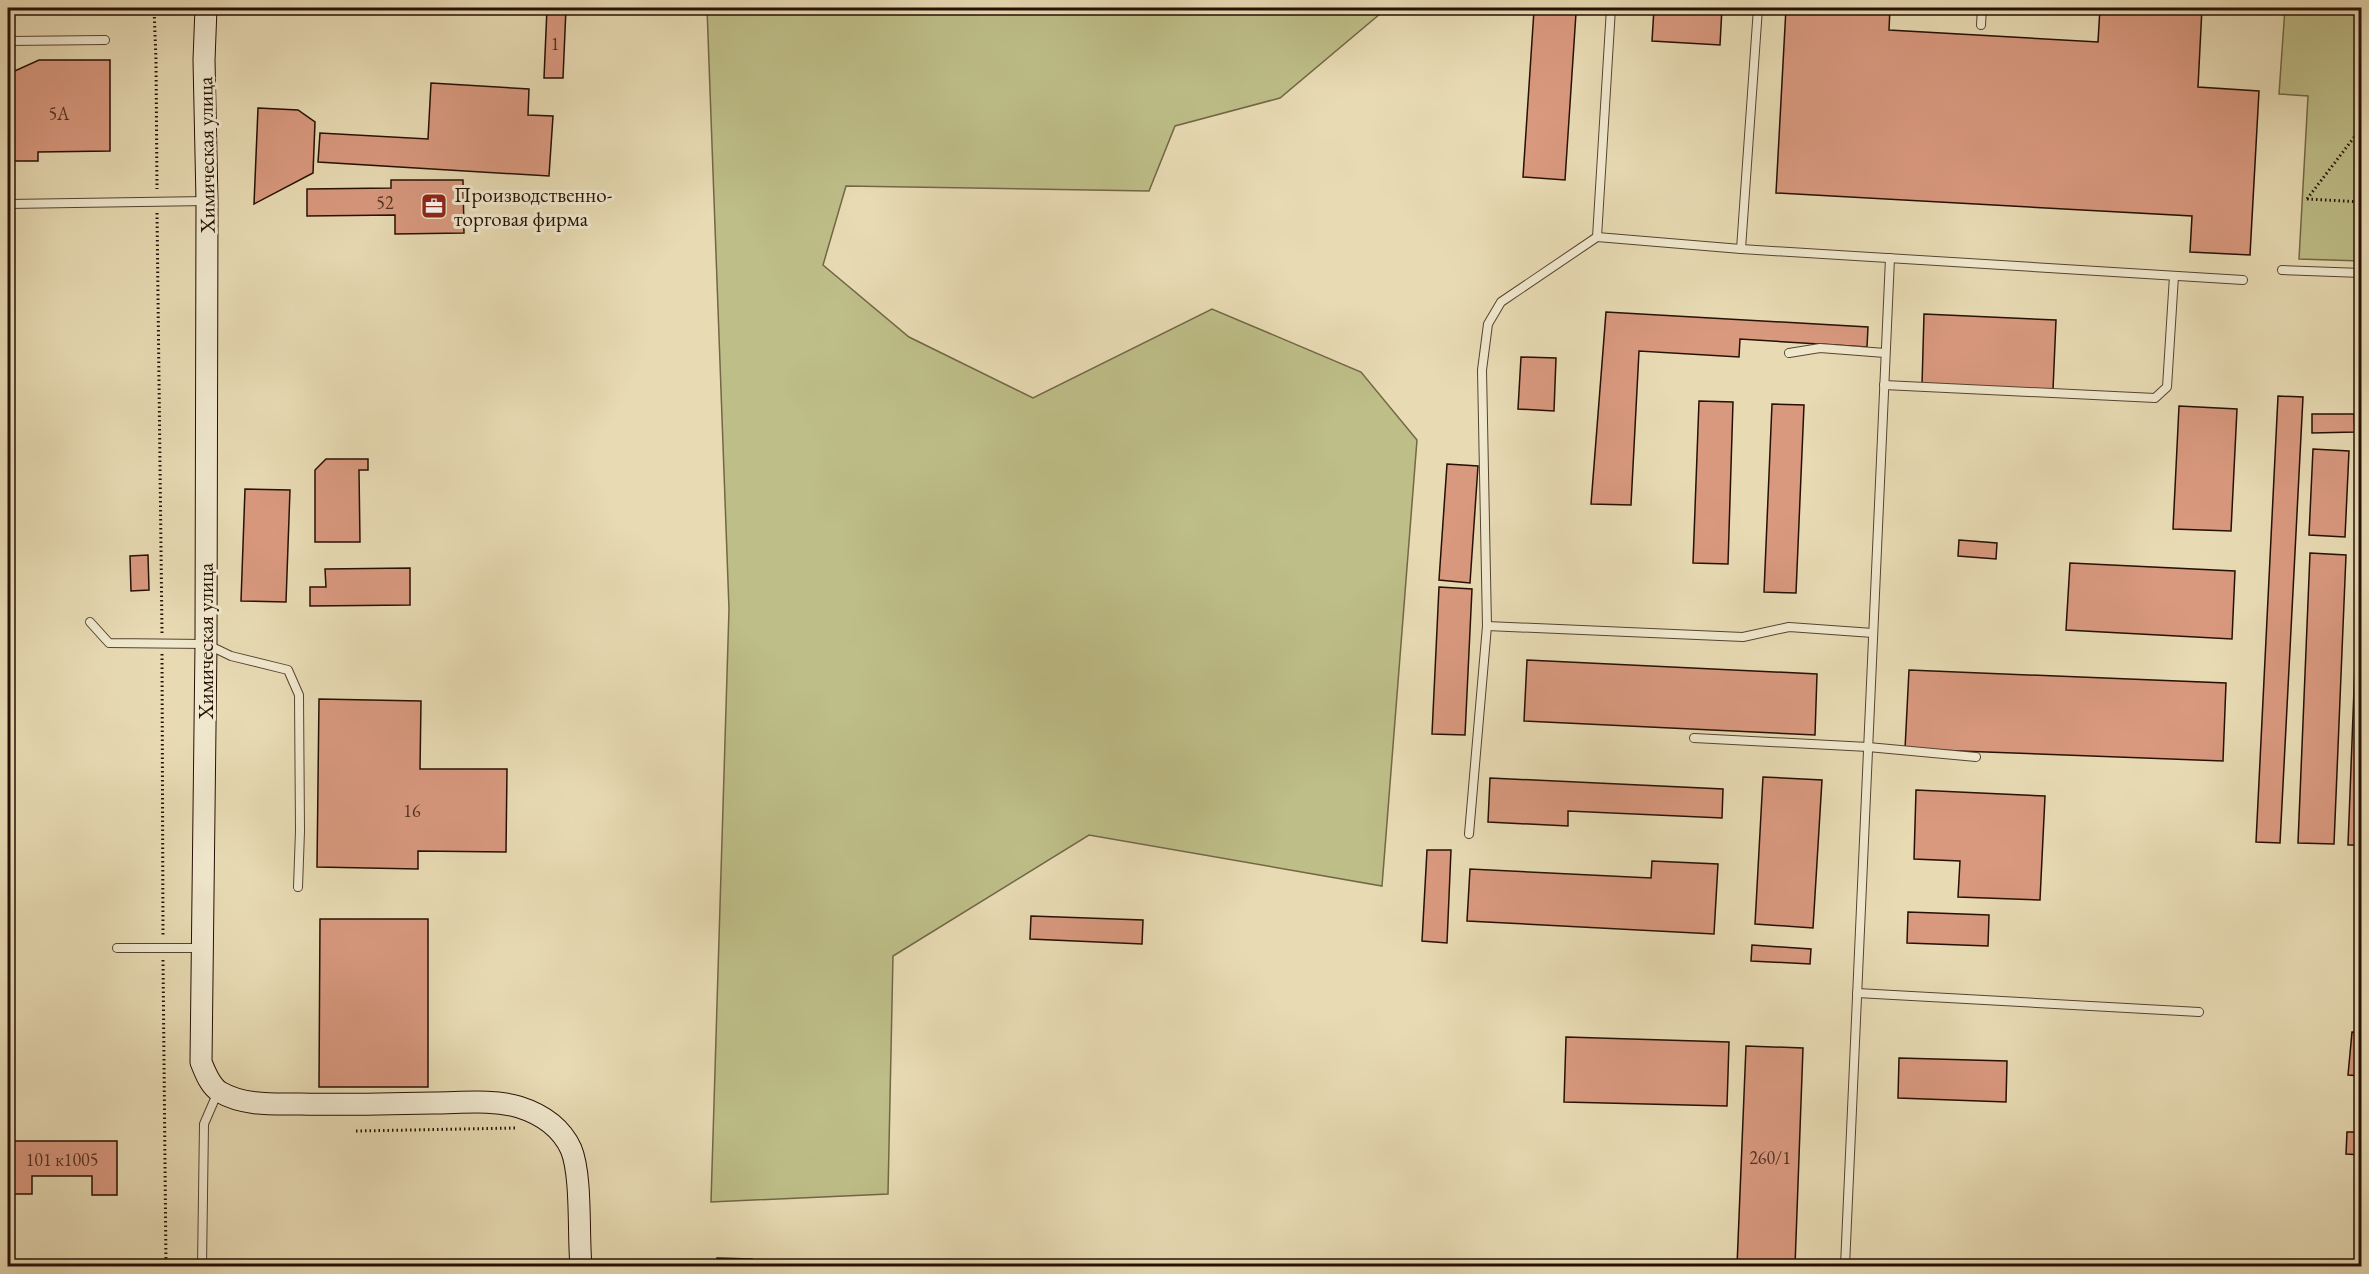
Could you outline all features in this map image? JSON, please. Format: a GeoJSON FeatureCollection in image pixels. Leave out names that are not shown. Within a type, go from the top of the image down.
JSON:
{"type":"FeatureCollection","features":[{"type":"Feature","properties":{"kind":"main road","name":"Химическая улица"},"geometry":{"type":"LineString","coordinates":[[206,8],[204,60],[207,201],[206,644],[201,1062],[208,1079],[219,1091]]}},
{"type":"Feature","properties":{"kind":"main road"},"geometry":{"type":"LineString","coordinates":[[219,1091],[240,1100],[265,1104],[356,1105],[487,1102],[519,1107],[544,1118],[561,1132],[571,1149],[576,1172],[581,1266]]}},
{"type":"Feature","properties":{"kind":"lane"},"geometry":{"type":"LineString","coordinates":[[1598,237],[1611,8]]}},
{"type":"Feature","properties":{"kind":"lane"},"geometry":{"type":"LineString","coordinates":[[1741,249],[1758,8]]}},
{"type":"Feature","properties":{"kind":"lane"},"geometry":{"type":"LineString","coordinates":[[1981,25],[1982,8]]}},
{"type":"Feature","properties":{"kind":"lane"},"geometry":{"type":"LineString","coordinates":[[8,41],[105,40]]}},
{"type":"Feature","properties":{"kind":"lane"},"geometry":{"type":"LineString","coordinates":[[8,204],[207,201]]}},
{"type":"Feature","properties":{"kind":"lane"},"geometry":{"type":"LineString","coordinates":[[1469,834],[1487,626],[1482,370],[1488,324],[1501,302],[1598,237],[1741,249],[2243,280]]}},
{"type":"Feature","properties":{"kind":"lane"},"geometry":{"type":"LineString","coordinates":[[1845,1266],[1890,258]]}},
{"type":"Feature","properties":{"kind":"lane"},"geometry":{"type":"LineString","coordinates":[[2282,270],[2361,273]]}},
{"type":"Feature","properties":{"kind":"lane"},"geometry":{"type":"LineString","coordinates":[[1884,386],[2155,398],[2167,387],[2174,276]]}},
{"type":"Feature","properties":{"kind":"lane"},"geometry":{"type":"LineString","coordinates":[[1789,353],[1820,348],[1886,353]]}},
{"type":"Feature","properties":{"kind":"lane"},"geometry":{"type":"LineString","coordinates":[[90,622],[109,643],[206,644],[231,656],[288,670],[299,694],[298,887]]}},
{"type":"Feature","properties":{"kind":"lane"},"geometry":{"type":"LineString","coordinates":[[1487,626],[1743,637],[1789,627],[1873,633]]}},
{"type":"Feature","properties":{"kind":"lane"},"geometry":{"type":"LineString","coordinates":[[1694,738],[1868,747],[1976,757]]}},
{"type":"Feature","properties":{"kind":"lane"},"geometry":{"type":"LineString","coordinates":[[117,948],[202,948]]}},
{"type":"Feature","properties":{"kind":"lane"},"geometry":{"type":"LineString","coordinates":[[1857,993],[2199,1012]]}},
{"type":"Feature","properties":{"kind":"lane"},"geometry":{"type":"LineString","coordinates":[[182,1266],[202,1266],[204,1124],[219,1091]]}},
{"type":"Feature","properties":{"kind":"path"},"geometry":{"type":"LineString","coordinates":[[154,8],[162,645]]}},
{"type":"Feature","properties":{"kind":"path"},"geometry":{"type":"LineString","coordinates":[[2361,127],[2307,199],[2361,201]]}},
{"type":"Feature","properties":{"kind":"path"},"geometry":{"type":"LineString","coordinates":[[356,1131],[521,1128],[544,1118]]}},
{"type":"Feature","properties":{"kind":"green space"},"geometry":{"type":"Polygon","coordinates":[[[707,8],[1387,8],[1280,98],[1175,126],[1149,191],[846,186],[823,265],[909,337],[1033,398],[1212,309],[1361,372],[1417,440],[1382,886],[1089,835],[893,956],[888,1194],[711,1202],[729,609],[707,8]]]}},
{"type":"Feature","properties":{"kind":"green space"},"geometry":{"type":"Polygon","coordinates":[[[2285,8],[2361,8],[2361,261],[2299,259],[2308,96],[2279,94],[2285,8]]]}},
{"type":"Feature","properties":{"kind":"building"},"geometry":{"type":"Polygon","coordinates":[[[547,8],[566,8],[563,78],[544,78],[547,8]]]}},
{"type":"Feature","properties":{"kind":"building"},"geometry":{"type":"Polygon","coordinates":[[[1654,8],[1722,8],[1720,45],[1652,41],[1654,8]]]}},
{"type":"Feature","properties":{"kind":"building"},"geometry":{"type":"Polygon","coordinates":[[[1786,8],[1890,8],[1889,30],[2098,42],[2100,8],[2202,8],[2198,87],[2259,91],[2250,255],[2190,252],[2192,216],[1776,193],[1786,8]]]}},
{"type":"Feature","properties":{"kind":"building"},"geometry":{"type":"Polygon","coordinates":[[[1534,10],[1576,13],[1565,180],[1523,177],[1534,10]]]}},
{"type":"Feature","properties":{"kind":"building"},"geometry":{"type":"Polygon","coordinates":[[[39,60],[110,60],[110,151],[38,152],[38,161],[8,161],[8,74],[39,60]]]}},
{"type":"Feature","properties":{"kind":"building"},"geometry":{"type":"Polygon","coordinates":[[[431,83],[529,89],[528,115],[553,116],[549,176],[318,162],[320,133],[428,139],[431,83]]]}},
{"type":"Feature","properties":{"kind":"building"},"geometry":{"type":"Polygon","coordinates":[[[258,108],[298,110],[315,122],[313,173],[254,204],[258,108]]]}},
{"type":"Feature","properties":{"kind":"building"},"geometry":{"type":"Polygon","coordinates":[[[391,180],[463,180],[464,233],[395,234],[395,215],[307,216],[307,189],[391,188],[391,180]]]}},
{"type":"Feature","properties":{"kind":"building"},"geometry":{"type":"Polygon","coordinates":[[[1606,312],[1868,327],[1867,347],[1740,339],[1739,357],[1639,351],[1631,505],[1591,504],[1606,312]]]}},
{"type":"Feature","properties":{"kind":"building"},"geometry":{"type":"Polygon","coordinates":[[[1924,314],[2056,320],[2053,390],[1922,385],[1924,314]]]}},
{"type":"Feature","properties":{"kind":"building"},"geometry":{"type":"Polygon","coordinates":[[[1521,357],[1556,358],[1554,411],[1518,409],[1521,357]]]}},
{"type":"Feature","properties":{"kind":"building"},"geometry":{"type":"Polygon","coordinates":[[[2278,396],[2303,397],[2280,843],[2256,842],[2278,396]]]}},
{"type":"Feature","properties":{"kind":"building"},"geometry":{"type":"Polygon","coordinates":[[[1699,401],[1733,402],[1728,564],[1693,563],[1699,401]]]}},
{"type":"Feature","properties":{"kind":"building"},"geometry":{"type":"Polygon","coordinates":[[[1772,404],[1804,405],[1796,593],[1764,592],[1772,404]]]}},
{"type":"Feature","properties":{"kind":"building"},"geometry":{"type":"Polygon","coordinates":[[[2179,406],[2237,409],[2231,531],[2173,529],[2179,406]]]}},
{"type":"Feature","properties":{"kind":"building"},"geometry":{"type":"Polygon","coordinates":[[[2312,414],[2354,414],[2355,432],[2312,433],[2312,414]]]}},
{"type":"Feature","properties":{"kind":"building"},"geometry":{"type":"Polygon","coordinates":[[[2313,449],[2349,451],[2345,537],[2309,535],[2313,449]]]}},
{"type":"Feature","properties":{"kind":"building"},"geometry":{"type":"Polygon","coordinates":[[[326,459],[368,459],[368,470],[359,470],[360,542],[315,542],[315,470],[326,459]]]}},
{"type":"Feature","properties":{"kind":"building"},"geometry":{"type":"Polygon","coordinates":[[[1447,464],[1478,466],[1470,583],[1439,580],[1447,464]]]}},
{"type":"Feature","properties":{"kind":"building"},"geometry":{"type":"Polygon","coordinates":[[[245,489],[290,490],[286,602],[241,601],[245,489]]]}},
{"type":"Feature","properties":{"kind":"building"},"geometry":{"type":"Polygon","coordinates":[[[1959,540],[1997,543],[1996,559],[1958,556],[1959,540]]]}},
{"type":"Feature","properties":{"kind":"building"},"geometry":{"type":"Polygon","coordinates":[[[2310,553],[2346,555],[2334,844],[2298,843],[2310,553]]]}},
{"type":"Feature","properties":{"kind":"building"},"geometry":{"type":"Polygon","coordinates":[[[148,555],[149,590],[131,591],[130,556],[148,555]]]}},
{"type":"Feature","properties":{"kind":"building"},"geometry":{"type":"Polygon","coordinates":[[[2359,560],[2362,560],[2362,845],[2348,845],[2359,560]]]}},
{"type":"Feature","properties":{"kind":"building"},"geometry":{"type":"Polygon","coordinates":[[[2070,563],[2235,571],[2232,639],[2066,630],[2070,563]]]}},
{"type":"Feature","properties":{"kind":"building"},"geometry":{"type":"Polygon","coordinates":[[[410,568],[410,605],[310,606],[310,587],[326,587],[325,569],[410,568]]]}},
{"type":"Feature","properties":{"kind":"building"},"geometry":{"type":"Polygon","coordinates":[[[1439,587],[1472,589],[1465,735],[1432,734],[1439,587]]]}},
{"type":"Feature","properties":{"kind":"building"},"geometry":{"type":"Polygon","coordinates":[[[1527,660],[1817,674],[1815,735],[1524,721],[1527,660]]]}},
{"type":"Feature","properties":{"kind":"building"},"geometry":{"type":"Polygon","coordinates":[[[1909,670],[2226,683],[2223,761],[1905,749],[1909,670]]]}},
{"type":"Feature","properties":{"kind":"building"},"geometry":{"type":"Polygon","coordinates":[[[319,699],[421,701],[420,769],[507,769],[506,852],[418,851],[418,869],[317,867],[319,699]]]}},
{"type":"Feature","properties":{"kind":"building"},"geometry":{"type":"Polygon","coordinates":[[[1763,777],[1822,780],[1813,928],[1755,924],[1763,777]]]}},
{"type":"Feature","properties":{"kind":"building"},"geometry":{"type":"Polygon","coordinates":[[[1490,778],[1723,789],[1722,818],[1568,811],[1568,826],[1488,822],[1490,778]]]}},
{"type":"Feature","properties":{"kind":"building"},"geometry":{"type":"Polygon","coordinates":[[[1916,790],[2045,796],[2040,900],[1958,897],[1960,861],[1914,859],[1916,790]]]}},
{"type":"Feature","properties":{"kind":"building"},"geometry":{"type":"Polygon","coordinates":[[[1427,850],[1451,850],[1447,943],[1422,941],[1427,850]]]}},
{"type":"Feature","properties":{"kind":"building"},"geometry":{"type":"Polygon","coordinates":[[[1652,861],[1718,864],[1714,934],[1467,921],[1470,869],[1651,878],[1652,861]]]}},
{"type":"Feature","properties":{"kind":"building"},"geometry":{"type":"Polygon","coordinates":[[[1908,912],[1989,915],[1988,946],[1907,943],[1908,912]]]}},
{"type":"Feature","properties":{"kind":"building"},"geometry":{"type":"Polygon","coordinates":[[[1031,916],[1143,920],[1142,944],[1030,939],[1031,916]]]}},
{"type":"Feature","properties":{"kind":"building"},"geometry":{"type":"Polygon","coordinates":[[[320,919],[428,919],[428,1087],[319,1087],[320,919]]]}},
{"type":"Feature","properties":{"kind":"building"},"geometry":{"type":"Polygon","coordinates":[[[1752,945],[1811,949],[1810,964],[1751,961],[1752,945]]]}},
{"type":"Feature","properties":{"kind":"building"},"geometry":{"type":"Polygon","coordinates":[[[2352,1032],[2362,1033],[2362,1076],[2348,1075],[2352,1032]]]}},
{"type":"Feature","properties":{"kind":"building"},"geometry":{"type":"Polygon","coordinates":[[[1566,1037],[1729,1042],[1727,1106],[1564,1102],[1566,1037]]]}},
{"type":"Feature","properties":{"kind":"building"},"geometry":{"type":"Polygon","coordinates":[[[1746,1046],[1803,1048],[1795,1266],[1737,1266],[1746,1046]]]}},
{"type":"Feature","properties":{"kind":"building"},"geometry":{"type":"Polygon","coordinates":[[[1899,1058],[2007,1061],[2006,1102],[1898,1098],[1899,1058]]]}},
{"type":"Feature","properties":{"kind":"building"},"geometry":{"type":"Polygon","coordinates":[[[2347,1132],[2362,1132],[2362,1155],[2346,1154],[2347,1132]]]}},
{"type":"Feature","properties":{"kind":"building"},"geometry":{"type":"Polygon","coordinates":[[[8,1141],[117,1141],[117,1195],[92,1195],[92,1176],[32,1176],[32,1194],[8,1194],[8,1141]]]}},
{"type":"Feature","properties":{"kind":"building"},"geometry":{"type":"Polygon","coordinates":[[[717,1258],[752,1259],[752,1266],[717,1266],[717,1258]]]}},
{"type":"Feature","properties":{"kind":"place","name":"Производственно- торговая фирма"},"geometry":{"type":"Point","coordinates":[434,206]}}]}
